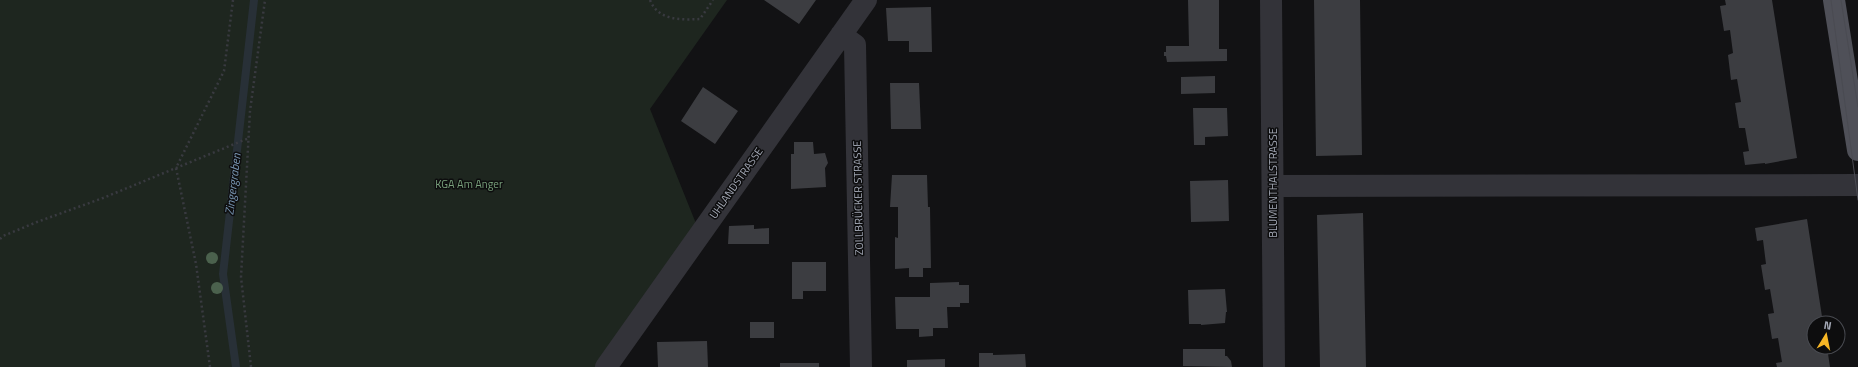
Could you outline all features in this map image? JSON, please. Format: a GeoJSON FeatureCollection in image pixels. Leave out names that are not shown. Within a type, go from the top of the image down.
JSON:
{"type":"FeatureCollection","features":[{"type":"Feature","properties":{"kind":"main road"},"geometry":{"type":"LineString","coordinates":[[1834,0],[1858,150]]}},
{"type":"Feature","properties":{"kind":"street","name":"UHLANDSTRASSE"},"geometry":{"type":"LineString","coordinates":[[606,367],[866,0]]}},
{"type":"Feature","properties":{"kind":"street","name":"BLUMENTHALSTRASSE"},"geometry":{"type":"LineString","coordinates":[[1271,0],[1274,367]]}},
{"type":"Feature","properties":{"kind":"street","name":"ZOLLBRÜCKER STRASSE"},"geometry":{"type":"LineString","coordinates":[[841,35],[855,45],[861,367]]}},
{"type":"Feature","properties":{"kind":"street"},"geometry":{"type":"LineString","coordinates":[[1273,186],[1858,184]]}},
{"type":"Feature","properties":{"kind":"path"},"geometry":{"type":"LineString","coordinates":[[210,367],[196,264],[176,168],[224,71],[233,0]]}},
{"type":"Feature","properties":{"kind":"path"},"geometry":{"type":"LineString","coordinates":[[251,367],[241,277],[250,111],[265,0]]}},
{"type":"Feature","properties":{"kind":"path"},"geometry":{"type":"LineString","coordinates":[[650,0],[664,16],[681,20],[700,19],[713,0]]}},
{"type":"Feature","properties":{"kind":"path"},"geometry":{"type":"LineString","coordinates":[[0,239],[36,222],[104,198],[249,138]]}},
{"type":"Feature","properties":{"kind":"green space","name":"KGA Am Anger"},"geometry":{"type":"Polygon","coordinates":[[[0,0],[727,0],[650,109],[697,226],[597,367],[0,367],[0,0]]]}},
{"type":"Feature","properties":{"kind":"building"},"geometry":{"type":"Polygon","coordinates":[[[764,0],[816,0],[799,24],[764,0]]]}},
{"type":"Feature","properties":{"kind":"building"},"geometry":{"type":"Polygon","coordinates":[[[1188,0],[1219,0],[1219,49],[1227,49],[1227,61],[1167,62],[1166,56],[1164,56],[1166,46],[1189,46],[1188,0]]]}},
{"type":"Feature","properties":{"kind":"building"},"geometry":{"type":"Polygon","coordinates":[[[1314,0],[1360,0],[1362,155],[1316,156],[1314,0]]]}},
{"type":"Feature","properties":{"kind":"building"},"geometry":{"type":"Polygon","coordinates":[[[1725,0],[1772,0],[1797,158],[1765,164],[1745,165],[1743,152],[1749,151],[1745,128],[1739,128],[1735,103],[1741,102],[1737,79],[1731,80],[1728,55],[1733,53],[1730,30],[1724,31],[1720,6],[1726,5],[1725,0]]]}},
{"type":"Feature","properties":{"kind":"building"},"geometry":{"type":"Polygon","coordinates":[[[931,7],[932,52],[909,52],[909,41],[888,41],[886,8],[931,7]]]}},
{"type":"Feature","properties":{"kind":"building"},"geometry":{"type":"Polygon","coordinates":[[[1215,76],[1215,93],[1181,94],[1181,77],[1215,76]]]}},
{"type":"Feature","properties":{"kind":"building"},"geometry":{"type":"Polygon","coordinates":[[[890,83],[919,83],[921,129],[891,129],[890,83]]]}},
{"type":"Feature","properties":{"kind":"building"},"geometry":{"type":"Polygon","coordinates":[[[703,87],[738,111],[715,144],[681,121],[703,87]]]}},
{"type":"Feature","properties":{"kind":"building"},"geometry":{"type":"Polygon","coordinates":[[[1193,108],[1227,108],[1228,136],[1205,137],[1205,145],[1194,145],[1193,108]]]}},
{"type":"Feature","properties":{"kind":"building"},"geometry":{"type":"Polygon","coordinates":[[[794,142],[813,142],[814,154],[825,153],[828,163],[825,168],[826,187],[791,189],[791,154],[794,154],[794,142]]]}},
{"type":"Feature","properties":{"kind":"building"},"geometry":{"type":"Polygon","coordinates":[[[892,175],[927,175],[928,207],[930,207],[931,268],[923,268],[923,277],[909,277],[909,268],[895,269],[895,237],[898,238],[898,207],[890,207],[892,175]]]}},
{"type":"Feature","properties":{"kind":"building"},"geometry":{"type":"Polygon","coordinates":[[[1228,180],[1229,221],[1191,222],[1190,181],[1228,180]]]}},
{"type":"Feature","properties":{"kind":"building"},"geometry":{"type":"Polygon","coordinates":[[[1363,213],[1366,367],[1320,367],[1317,215],[1363,213]]]}},
{"type":"Feature","properties":{"kind":"building"},"geometry":{"type":"Polygon","coordinates":[[[1807,219],[1822,315],[1806,315],[1806,355],[1828,355],[1830,367],[1777,367],[1776,363],[1782,362],[1778,338],[1772,339],[1768,314],[1774,313],[1770,289],[1765,290],[1761,265],[1766,264],[1763,240],[1757,241],[1755,228],[1807,219]]]}},
{"type":"Feature","properties":{"kind":"building"},"geometry":{"type":"Polygon","coordinates":[[[754,225],[754,229],[769,228],[769,244],[728,244],[729,226],[754,225]]]}},
{"type":"Feature","properties":{"kind":"building"},"geometry":{"type":"Polygon","coordinates":[[[792,262],[826,262],[826,291],[803,291],[803,299],[792,299],[792,262]]]}},
{"type":"Feature","properties":{"kind":"building"},"geometry":{"type":"Polygon","coordinates":[[[959,282],[959,285],[969,285],[969,303],[960,303],[960,307],[947,307],[948,328],[933,328],[933,336],[919,337],[919,329],[896,329],[895,297],[930,297],[930,283],[959,282]]]}},
{"type":"Feature","properties":{"kind":"building"},"geometry":{"type":"Polygon","coordinates":[[[1225,289],[1227,312],[1225,323],[1201,325],[1189,324],[1188,290],[1225,289]]]}},
{"type":"Feature","properties":{"kind":"building"},"geometry":{"type":"Polygon","coordinates":[[[750,322],[774,322],[774,338],[750,338],[750,322]]]}},
{"type":"Feature","properties":{"kind":"building"},"geometry":{"type":"Polygon","coordinates":[[[707,341],[708,367],[658,367],[657,342],[707,341]]]}},
{"type":"Feature","properties":{"kind":"building"},"geometry":{"type":"Polygon","coordinates":[[[1183,349],[1225,349],[1225,356],[1227,356],[1231,361],[1232,367],[1183,366],[1183,349]]]}},
{"type":"Feature","properties":{"kind":"building"},"geometry":{"type":"Polygon","coordinates":[[[979,353],[993,353],[993,355],[1025,354],[1026,367],[979,367],[979,353]]]}},
{"type":"Feature","properties":{"kind":"building"},"geometry":{"type":"Polygon","coordinates":[[[945,359],[945,367],[907,367],[907,360],[945,359]]]}},
{"type":"Feature","properties":{"kind":"building"},"geometry":{"type":"Polygon","coordinates":[[[780,363],[819,363],[819,367],[780,367],[780,363]]]}},
{"type":"Feature","properties":{"kind":"waterway","name":"Zingergraben"},"geometry":{"type":"LineString","coordinates":[[236,367],[223,274],[254,0]]}},
{"type":"Feature","properties":{"kind":"tram line"},"geometry":{"type":"LineString","coordinates":[[1831,0],[1858,200]]}},
{"type":"Feature","properties":{"kind":"tram line"},"geometry":{"type":"LineString","coordinates":[[1841,0],[1858,107]]}}]}
